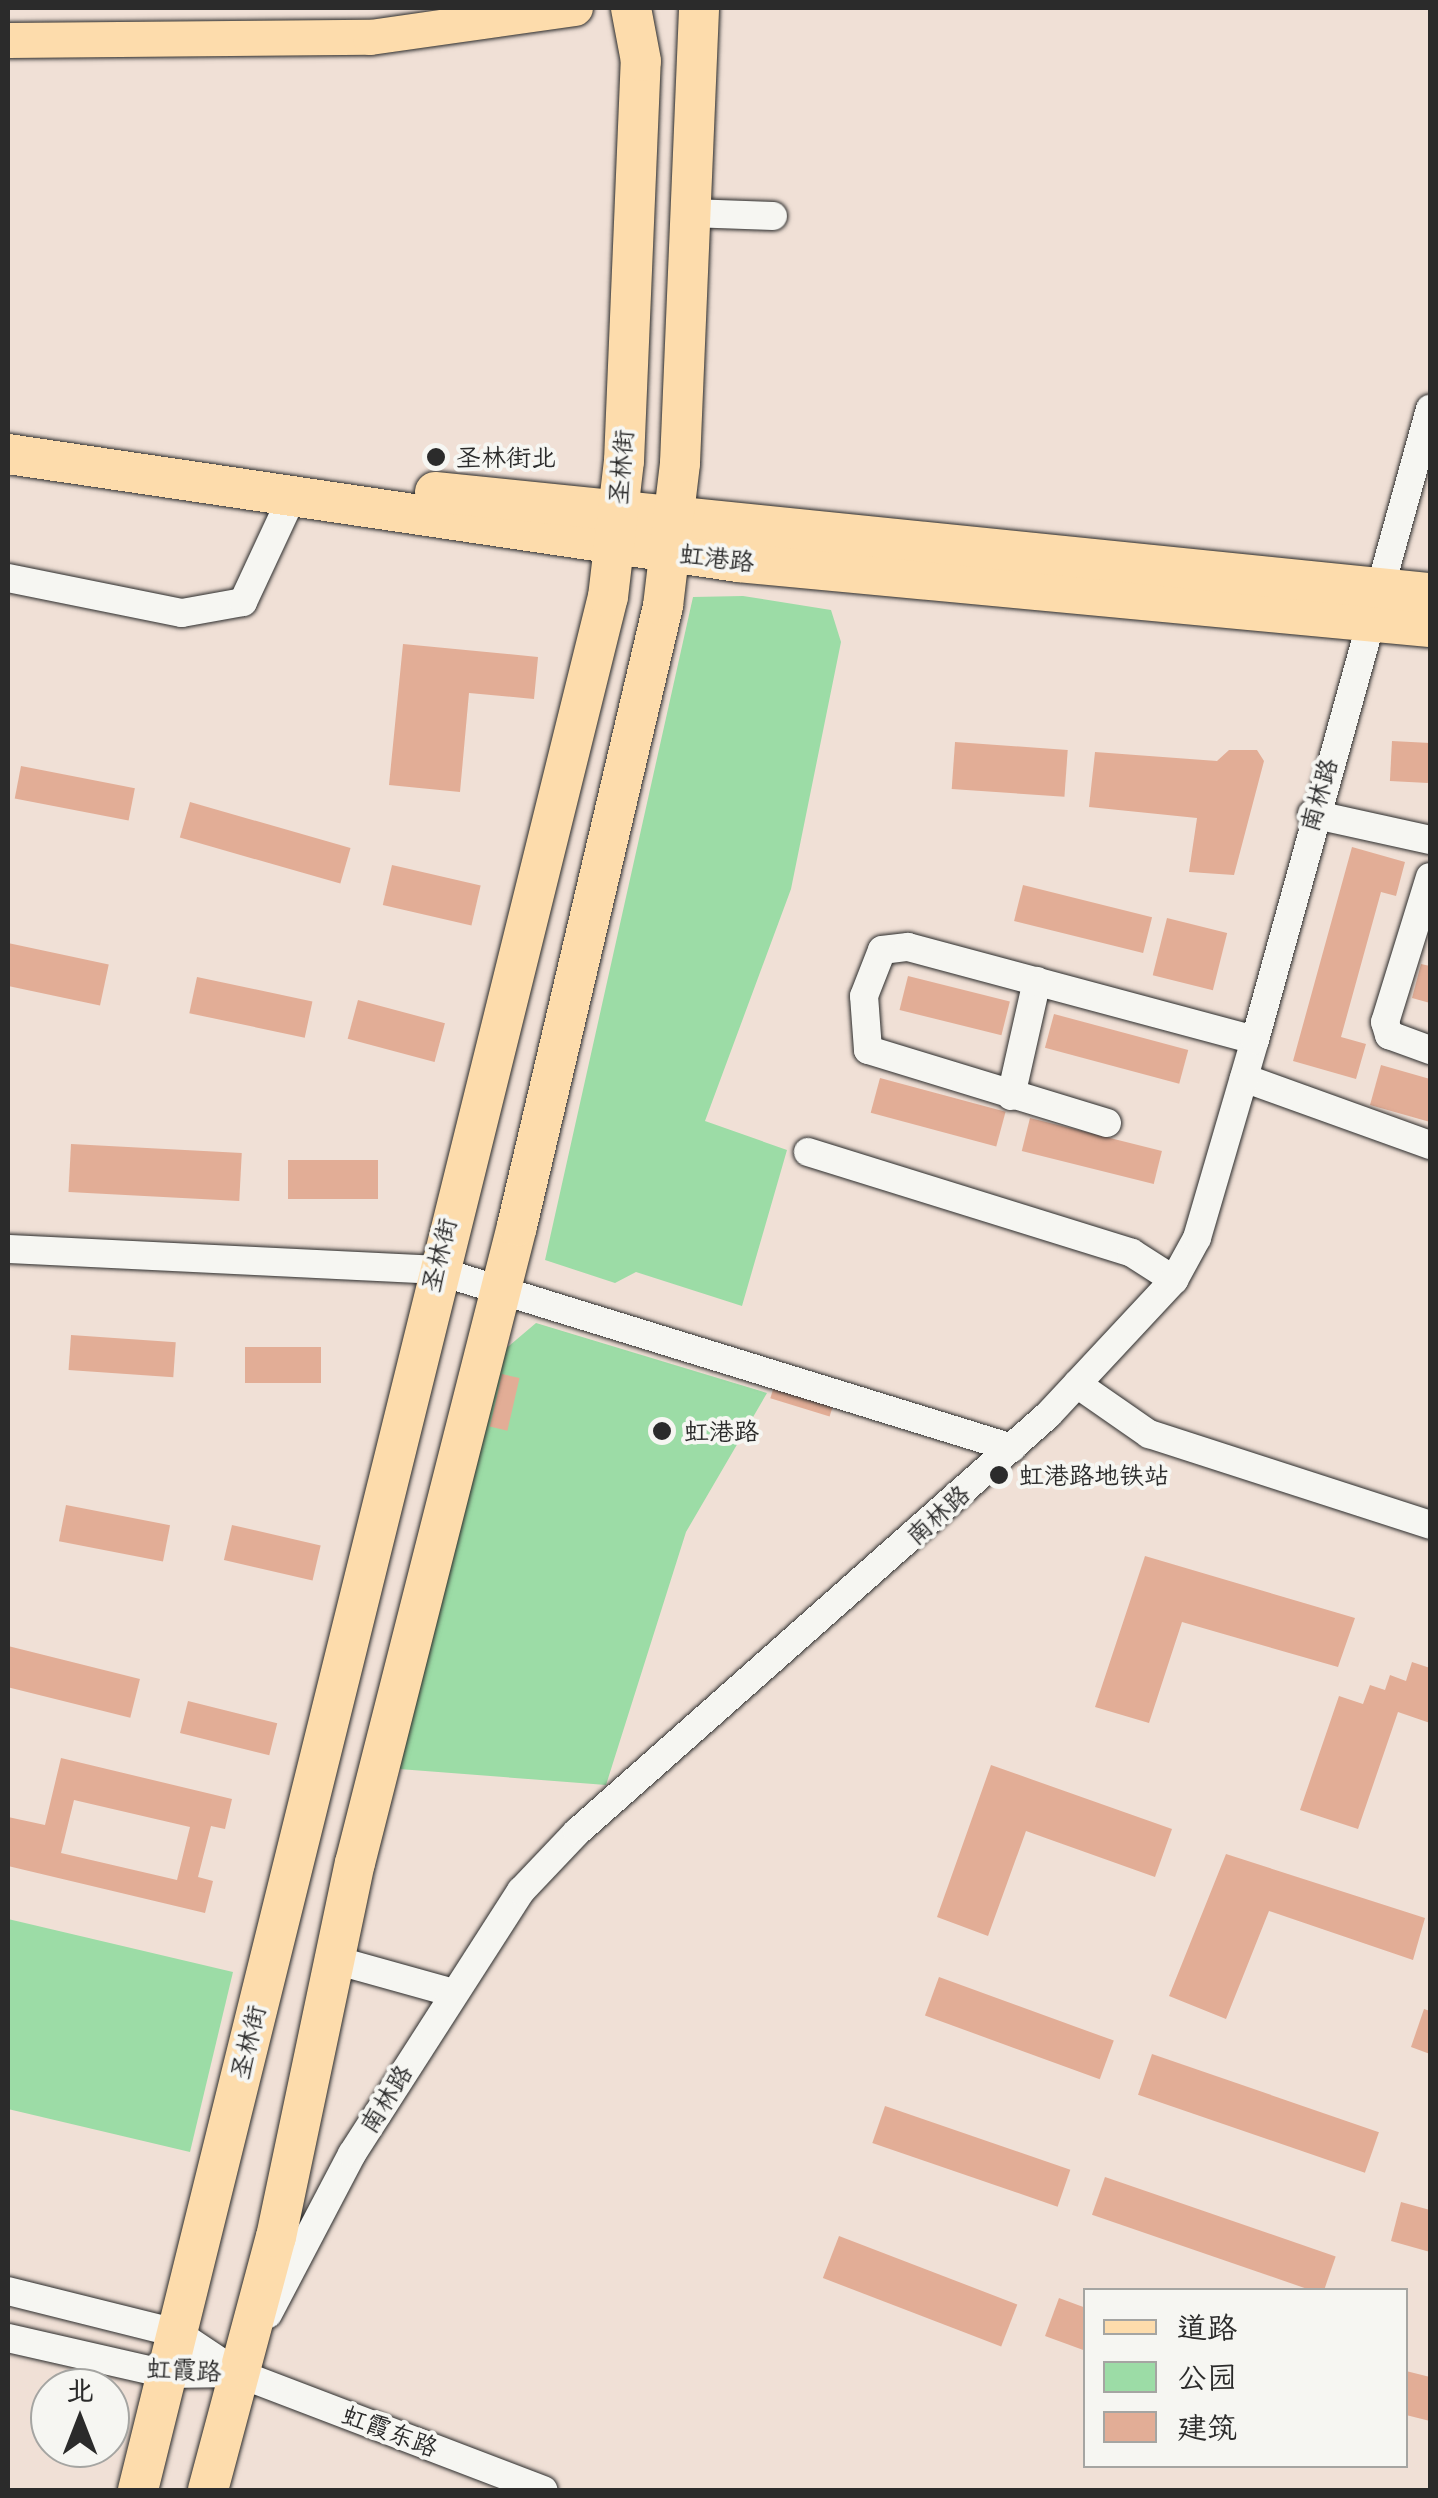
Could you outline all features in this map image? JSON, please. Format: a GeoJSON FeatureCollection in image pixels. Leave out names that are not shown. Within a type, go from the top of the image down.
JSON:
{"type":"FeatureCollection","features":[{"type":"Feature","properties":{"kind":"highway","name":"圣林街"},"geometry":{"type":"LineString","coordinates":[[138,2490],[436,1270],[608,597],[616,530],[642,61],[632,8]]}},
{"type":"Feature","properties":{"kind":"highway"},"geometry":{"type":"LineString","coordinates":[[208,2490],[299,2141],[335,1960],[640,704],[671,537],[699,8]]}},
{"type":"Feature","properties":{"kind":"highway","name":"虹港路"},"geometry":{"type":"LineString","coordinates":[[8,428],[616,530]]}},
{"type":"Feature","properties":{"kind":"highway","name":"虹港路"},"geometry":{"type":"LineString","coordinates":[[8,454],[291,499],[1377,605],[1430,626]]}},
{"type":"Feature","properties":{"kind":"highway","name":"虹港路"},"geometry":{"type":"LineString","coordinates":[[1377,605],[1430,593]]}},
{"type":"Feature","properties":{"kind":"main road"},"geometry":{"type":"LineString","coordinates":[[8,40],[370,37],[575,8]]}},
{"type":"Feature","properties":{"kind":"street"},"geometry":{"type":"LineString","coordinates":[[690,213],[773,216]]}},
{"type":"Feature","properties":{"kind":"street","name":"南林路"},"geometry":{"type":"LineString","coordinates":[[237,2373],[352,2154],[522,1891],[577,1832],[1012,1448],[1174,1280],[1197,1238],[1256,1040],[1312,814],[1377,605],[1430,409]]}},
{"type":"Feature","properties":{"kind":"street"},"geometry":{"type":"LineString","coordinates":[[8,578],[182,612],[243,602],[291,499]]}},
{"type":"Feature","properties":{"kind":"street"},"geometry":{"type":"LineString","coordinates":[[1312,814],[1430,840]]}},
{"type":"Feature","properties":{"kind":"street"},"geometry":{"type":"LineString","coordinates":[[1430,877],[1385,1022],[1389,1035],[1430,1050]]}},
{"type":"Feature","properties":{"kind":"street"},"geometry":{"type":"LineString","coordinates":[[1107,1123],[880,1058],[868,1050],[864,996],[882,950],[908,946],[1256,1040]]}},
{"type":"Feature","properties":{"kind":"street"},"geometry":{"type":"LineString","coordinates":[[1012,1096],[1037,981]]}},
{"type":"Feature","properties":{"kind":"street"},"geometry":{"type":"LineString","coordinates":[[1244,1078],[1430,1145]]}},
{"type":"Feature","properties":{"kind":"street"},"geometry":{"type":"LineString","coordinates":[[808,1152],[1132,1252],[1174,1280]]}},
{"type":"Feature","properties":{"kind":"street"},"geometry":{"type":"LineString","coordinates":[[8,1249],[436,1270],[499,1286],[1012,1448]]}},
{"type":"Feature","properties":{"kind":"street"},"geometry":{"type":"LineString","coordinates":[[1077,1384],[1149,1434],[1430,1525]]}},
{"type":"Feature","properties":{"kind":"street"},"geometry":{"type":"LineString","coordinates":[[335,1960],[454,1993]]}},
{"type":"Feature","properties":{"kind":"street"},"geometry":{"type":"LineString","coordinates":[[299,2141],[310,2174],[324,2176],[352,2154]]}},
{"type":"Feature","properties":{"kind":"street","name":"虹霞路"},"geometry":{"type":"LineString","coordinates":[[8,2291],[177,2334],[237,2373]]}},
{"type":"Feature","properties":{"kind":"street","name":"虹霞路"},"geometry":{"type":"LineString","coordinates":[[8,2338],[167,2374],[237,2373]]}},
{"type":"Feature","properties":{"kind":"street","name":"虹霞东路"},"geometry":{"type":"LineString","coordinates":[[237,2373],[543,2490]]}},
{"type":"Feature","properties":{"kind":"green space"},"geometry":{"type":"Polygon","coordinates":[[[743,596],[831,610],[841,642],[791,889],[705,1121],[787,1150],[742,1306],[636,1272],[615,1283],[545,1260],[693,597],[743,596]]]}},
{"type":"Feature","properties":{"kind":"green space"},"geometry":{"type":"Polygon","coordinates":[[[536,1323],[767,1393],[686,1532],[606,1785],[399,1769],[503,1351],[536,1323]]]}},
{"type":"Feature","properties":{"kind":"green space"},"geometry":{"type":"Polygon","coordinates":[[[8,1919],[233,1972],[190,2152],[8,2109],[8,1919]]]}},
{"type":"Feature","properties":{"kind":"building"},"geometry":{"type":"Polygon","coordinates":[[[403,644],[538,657],[534,699],[469,693],[460,792],[389,785],[403,644]]]}},
{"type":"Feature","properties":{"kind":"building"},"geometry":{"type":"Polygon","coordinates":[[[1392,741],[1430,743],[1428,783],[1390,781],[1392,741]]]}},
{"type":"Feature","properties":{"kind":"building"},"geometry":{"type":"Polygon","coordinates":[[[955,742],[1068,750],[1064,797],[952,789],[955,742]]]}},
{"type":"Feature","properties":{"kind":"building"},"geometry":{"type":"Polygon","coordinates":[[[1229,750],[1257,750],[1264,761],[1234,875],[1189,872],[1197,818],[1089,807],[1095,752],[1217,761],[1229,750]]]}},
{"type":"Feature","properties":{"kind":"building"},"geometry":{"type":"Polygon","coordinates":[[[21,766],[135,788],[129,821],[15,798],[21,766]]]}},
{"type":"Feature","properties":{"kind":"building"},"geometry":{"type":"Polygon","coordinates":[[[190,802],[351,848],[340,884],[180,838],[190,802]]]}},
{"type":"Feature","properties":{"kind":"building"},"geometry":{"type":"Polygon","coordinates":[[[1352,847],[1405,862],[1396,896],[1381,892],[1341,1037],[1366,1044],[1356,1079],[1293,1061],[1352,847]]]}},
{"type":"Feature","properties":{"kind":"building"},"geometry":{"type":"Polygon","coordinates":[[[392,865],[481,885],[471,925],[383,905],[392,865]]]}},
{"type":"Feature","properties":{"kind":"building"},"geometry":{"type":"Polygon","coordinates":[[[1023,885],[1152,917],[1143,953],[1014,921],[1023,885]]]}},
{"type":"Feature","properties":{"kind":"building"},"geometry":{"type":"Polygon","coordinates":[[[1167,918],[1227,933],[1213,990],[1153,975],[1167,918]]]}},
{"type":"Feature","properties":{"kind":"building"},"geometry":{"type":"Polygon","coordinates":[[[8,943],[109,964],[100,1005],[8,986],[8,943]]]}},
{"type":"Feature","properties":{"kind":"building"},"geometry":{"type":"Polygon","coordinates":[[[1421,964],[1430,966],[1430,1003],[1412,998],[1421,964]]]}},
{"type":"Feature","properties":{"kind":"building"},"geometry":{"type":"Polygon","coordinates":[[[908,976],[1010,1001],[1001,1035],[900,1010],[908,976]]]}},
{"type":"Feature","properties":{"kind":"building"},"geometry":{"type":"Polygon","coordinates":[[[197,977],[312,1002],[305,1038],[189,1013],[197,977]]]}},
{"type":"Feature","properties":{"kind":"building"},"geometry":{"type":"Polygon","coordinates":[[[358,1000],[445,1023],[435,1062],[348,1039],[358,1000]]]}},
{"type":"Feature","properties":{"kind":"building"},"geometry":{"type":"Polygon","coordinates":[[[1054,1014],[1188,1050],[1179,1084],[1045,1048],[1054,1014]]]}},
{"type":"Feature","properties":{"kind":"building"},"geometry":{"type":"Polygon","coordinates":[[[1381,1065],[1430,1079],[1430,1122],[1370,1105],[1381,1065]]]}},
{"type":"Feature","properties":{"kind":"building"},"geometry":{"type":"Polygon","coordinates":[[[880,1078],[1006,1112],[996,1146],[871,1113],[880,1078]]]}},
{"type":"Feature","properties":{"kind":"building"},"geometry":{"type":"Polygon","coordinates":[[[1030,1118],[1162,1151],[1154,1184],[1022,1151],[1030,1118]]]}},
{"type":"Feature","properties":{"kind":"building"},"geometry":{"type":"Polygon","coordinates":[[[71,1144],[242,1153],[239,1201],[68,1192],[71,1144]]]}},
{"type":"Feature","properties":{"kind":"building"},"geometry":{"type":"Polygon","coordinates":[[[288,1160],[378,1160],[378,1199],[288,1199],[288,1160]]]}},
{"type":"Feature","properties":{"kind":"building"},"geometry":{"type":"Polygon","coordinates":[[[71,1335],[176,1342],[173,1377],[69,1370],[71,1335]]]}},
{"type":"Feature","properties":{"kind":"building"},"geometry":{"type":"Polygon","coordinates":[[[245,1347],[321,1347],[321,1383],[245,1383],[245,1347]]]}},
{"type":"Feature","properties":{"kind":"building"},"geometry":{"type":"Polygon","coordinates":[[[502,1374],[520,1378],[507,1431],[490,1427],[502,1374]]]}},
{"type":"Feature","properties":{"kind":"building"},"geometry":{"type":"Polygon","coordinates":[[[775,1383],[834,1401],[830,1416],[770,1398],[775,1383]]]}},
{"type":"Feature","properties":{"kind":"building"},"geometry":{"type":"Polygon","coordinates":[[[66,1505],[170,1525],[163,1562],[59,1541],[66,1505]]]}},
{"type":"Feature","properties":{"kind":"building"},"geometry":{"type":"Polygon","coordinates":[[[232,1525],[321,1545],[313,1581],[224,1560],[232,1525]]]}},
{"type":"Feature","properties":{"kind":"building"},"geometry":{"type":"Polygon","coordinates":[[[1145,1556],[1355,1618],[1338,1667],[1182,1622],[1149,1723],[1095,1707],[1145,1556]]]}},
{"type":"Feature","properties":{"kind":"building"},"geometry":{"type":"Polygon","coordinates":[[[8,1646],[140,1679],[130,1718],[8,1687],[8,1646]]]}},
{"type":"Feature","properties":{"kind":"building"},"geometry":{"type":"Polygon","coordinates":[[[1412,1662],[1430,1668],[1430,1723],[1398,1712],[1358,1829],[1300,1810],[1339,1696],[1363,1704],[1370,1685],[1385,1690],[1390,1675],[1406,1681],[1412,1662]]]}},
{"type":"Feature","properties":{"kind":"building"},"geometry":{"type":"Polygon","coordinates":[[[188,1701],[277,1723],[269,1755],[180,1733],[188,1701]]]}},
{"type":"Feature","properties":{"kind":"building"},"geometry":{"type":"Polygon","coordinates":[[[61,1758],[232,1799],[225,1829],[211,1826],[198,1877],[213,1881],[205,1913],[8,1866],[8,1817],[45,1825],[61,1758]],[[74,1800],[61,1853],[177,1880],[190,1827],[74,1800]]]}},
{"type":"Feature","properties":{"kind":"building"},"geometry":{"type":"Polygon","coordinates":[[[991,1765],[1172,1829],[1155,1877],[1026,1831],[988,1936],[937,1917],[991,1765]]]}},
{"type":"Feature","properties":{"kind":"building"},"geometry":{"type":"Polygon","coordinates":[[[1226,1854],[1425,1918],[1413,1960],[1269,1911],[1226,2019],[1169,1996],[1226,1854]]]}},
{"type":"Feature","properties":{"kind":"building"},"geometry":{"type":"Polygon","coordinates":[[[939,1977],[1114,2041],[1100,2079],[925,2016],[939,1977]]]}},
{"type":"Feature","properties":{"kind":"building"},"geometry":{"type":"Polygon","coordinates":[[[1424,2009],[1430,2011],[1430,2054],[1411,2047],[1424,2009]]]}},
{"type":"Feature","properties":{"kind":"building"},"geometry":{"type":"Polygon","coordinates":[[[1152,2054],[1379,2132],[1365,2173],[1138,2095],[1152,2054]]]}},
{"type":"Feature","properties":{"kind":"building"},"geometry":{"type":"Polygon","coordinates":[[[885,2106],[1070,2170],[1058,2207],[872,2143],[885,2106]]]}},
{"type":"Feature","properties":{"kind":"building"},"geometry":{"type":"Polygon","coordinates":[[[1105,2177],[1336,2256],[1325,2288],[1305,2288],[1092,2215],[1105,2177]]]}},
{"type":"Feature","properties":{"kind":"building"},"geometry":{"type":"Polygon","coordinates":[[[1401,2202],[1430,2210],[1430,2252],[1391,2241],[1401,2202]]]}},
{"type":"Feature","properties":{"kind":"building"},"geometry":{"type":"Polygon","coordinates":[[[839,2236],[1017,2304],[1001,2346],[823,2278],[839,2236]]]}},
{"type":"Feature","properties":{"kind":"building"},"geometry":{"type":"Polygon","coordinates":[[[1059,2298],[1083,2307],[1083,2350],[1045,2336],[1059,2298]]]}},
{"type":"Feature","properties":{"kind":"building"},"geometry":{"type":"Polygon","coordinates":[[[1408,2372],[1430,2377],[1430,2421],[1408,2416],[1408,2372]]]}},
{"type":"Feature","properties":{"kind":"place","name":"圣林街北"},"geometry":{"type":"Point","coordinates":[436,457]}},
{"type":"Feature","properties":{"kind":"place","name":"虹港路"},"geometry":{"type":"Point","coordinates":[662,1431]}},
{"type":"Feature","properties":{"kind":"place","name":"虹港路地铁站"},"geometry":{"type":"Point","coordinates":[999,1475]}}]}
